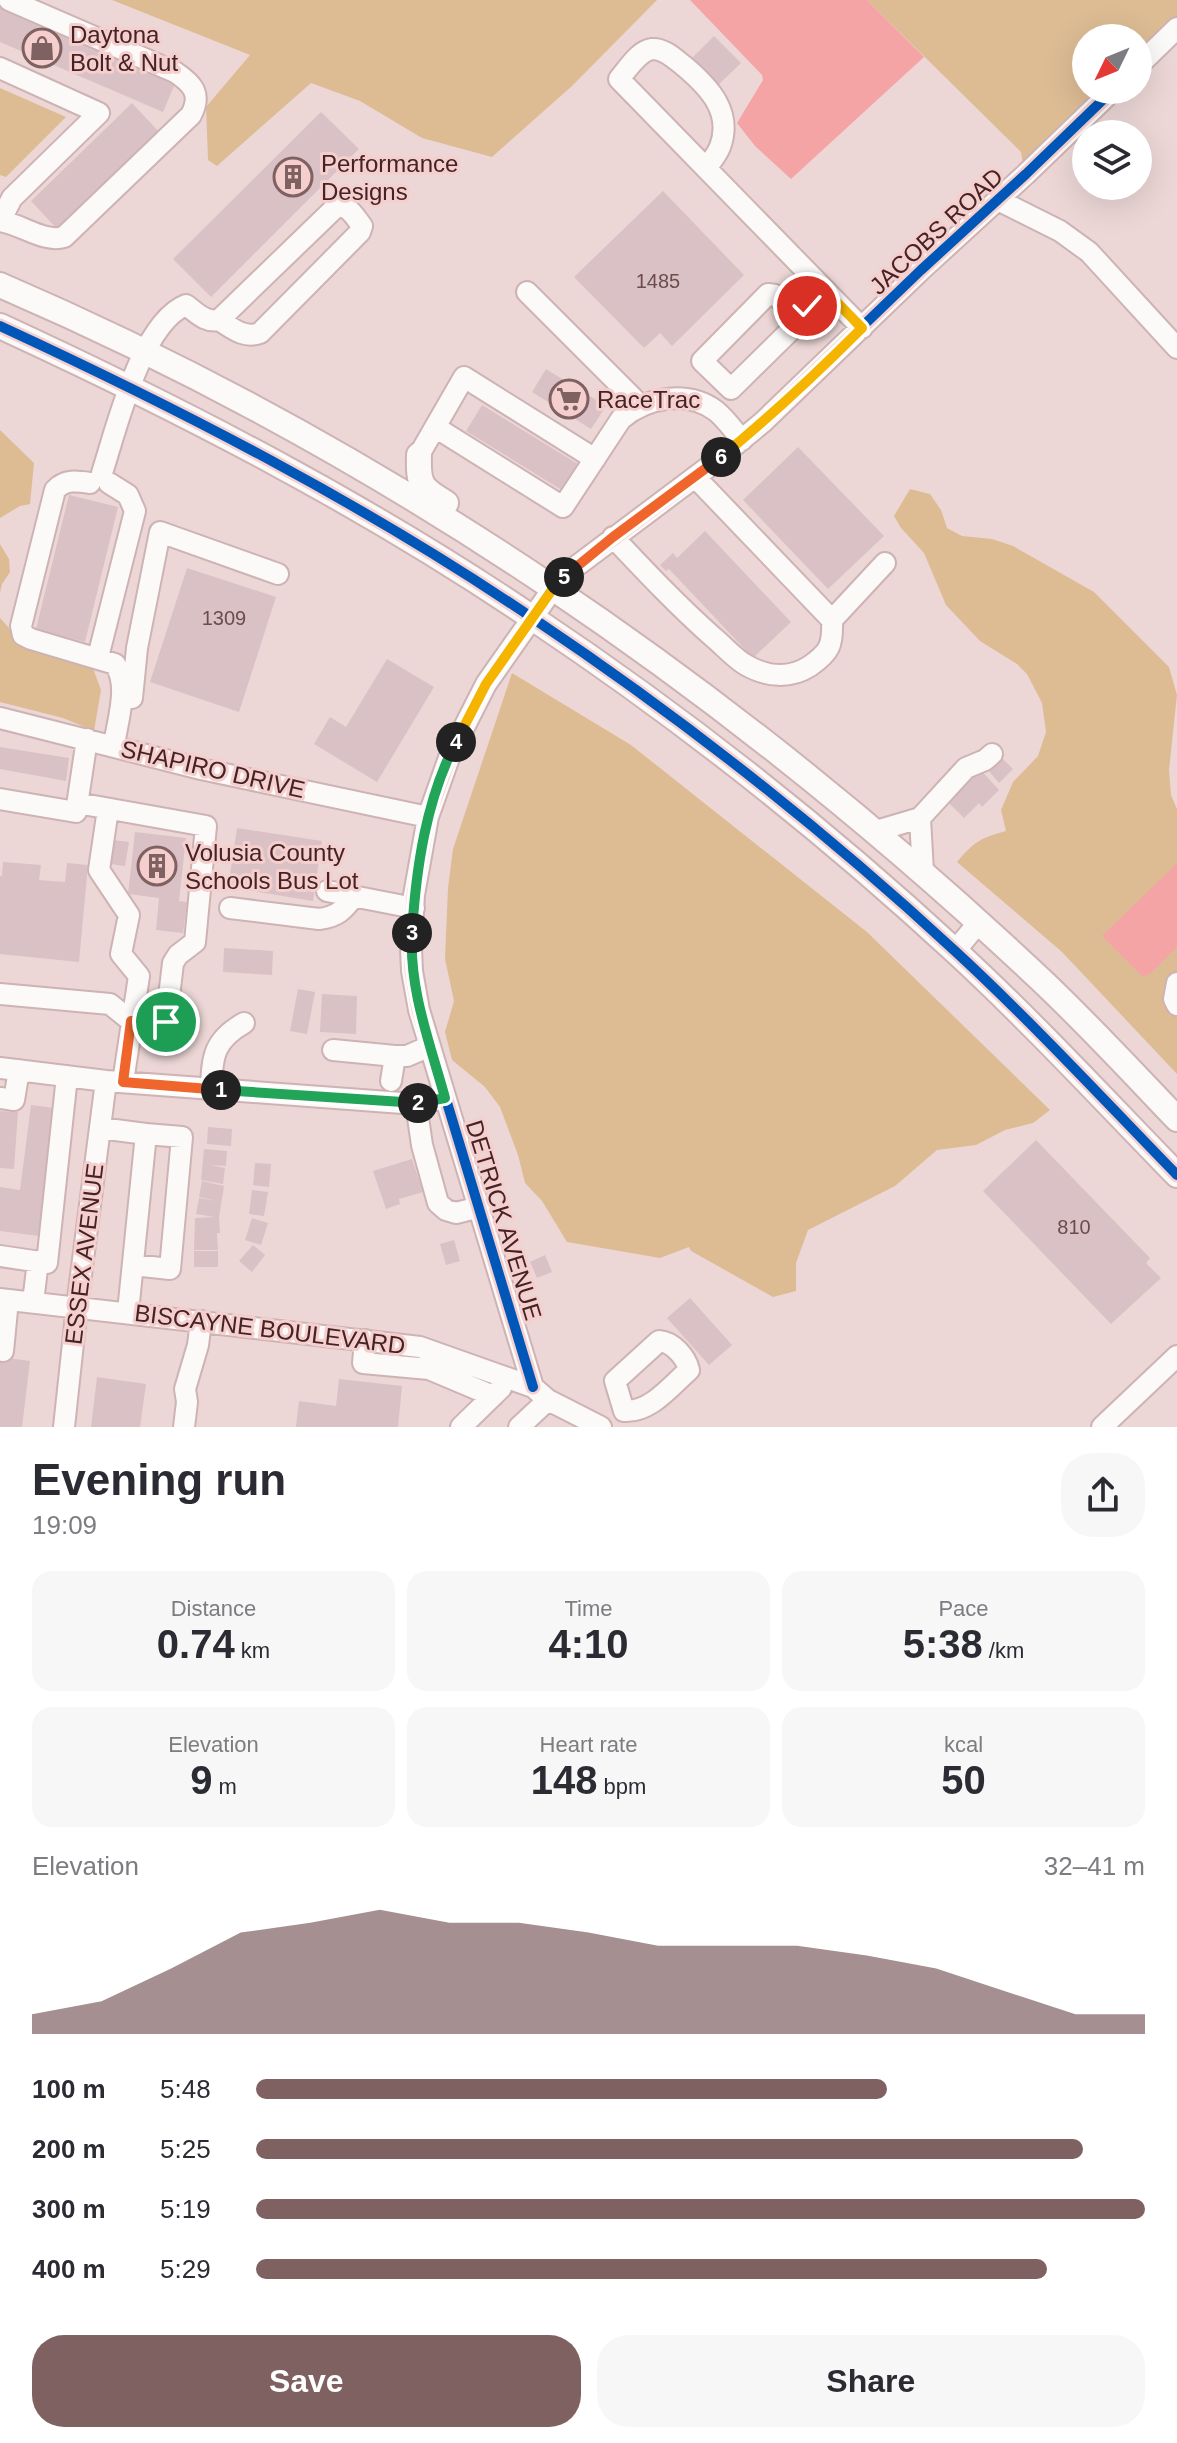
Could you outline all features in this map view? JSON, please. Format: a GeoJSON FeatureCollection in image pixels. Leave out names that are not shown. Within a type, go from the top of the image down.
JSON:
{"type":"FeatureCollection","features":[{"type":"Feature","properties":{"kind":"main road"},"geometry":{"type":"LineString","coordinates":[[0,269],[51,307]]}},
{"type":"Feature","properties":{"kind":"main road"},"geometry":{"type":"LineString","coordinates":[[0,285],[145,351],[369,471],[517,563],[633,641],[728,712],[923,872],[1043,981],[1176,1118]]}},
{"type":"Feature","properties":{"kind":"main road"},"geometry":{"type":"LineString","coordinates":[[0,326],[129,386],[332,495],[532,617],[639,692],[753,780],[955,951],[1177,1175]]}},
{"type":"Feature","properties":{"kind":"main road"},"geometry":{"type":"LineString","coordinates":[[369,471],[393,472],[404,468],[419,455]]}},
{"type":"Feature","properties":{"kind":"main road"},"geometry":{"type":"LineString","coordinates":[[419,455],[419,480],[425,490],[493,532],[517,563]]}},
{"type":"Feature","properties":{"kind":"street"},"geometry":{"type":"LineString","coordinates":[[0,68],[99,113],[2,213],[13,223],[47,237],[64,237],[191,115],[196,105],[195,88],[175,72],[9,0]]}},
{"type":"Feature","properties":{"kind":"street"},"geometry":{"type":"LineString","coordinates":[[1152,52],[1177,28]]}},
{"type":"Feature","properties":{"kind":"street"},"geometry":{"type":"LineString","coordinates":[[706,168],[720,147],[723,129],[722,111],[715,97],[700,79],[669,54],[654,49],[642,53],[619,79],[862,328]]}},
{"type":"Feature","properties":{"kind":"street","name":"JACOBS ROAD"},"geometry":{"type":"LineString","coordinates":[[532,617],[570,571],[742,440],[1098,104]]}},
{"type":"Feature","properties":{"kind":"street"},"geometry":{"type":"LineString","coordinates":[[998,200],[1060,231],[1089,252],[1177,348]]}},
{"type":"Feature","properties":{"kind":"street"},"geometry":{"type":"LineString","coordinates":[[100,480],[129,386],[145,351],[176,309],[186,305],[203,318],[219,320],[338,205],[352,213],[362,226],[360,232],[260,333],[244,335],[219,320]]}},
{"type":"Feature","properties":{"kind":"street"},"geometry":{"type":"LineString","coordinates":[[792,311],[820,285]]}},
{"type":"Feature","properties":{"kind":"street"},"geometry":{"type":"LineString","coordinates":[[527,292],[640,405]]}},
{"type":"Feature","properties":{"kind":"street"},"geometry":{"type":"LineString","coordinates":[[768,294],[775,295],[792,311],[795,326],[731,389],[702,361],[768,294]]}},
{"type":"Feature","properties":{"kind":"street"},"geometry":{"type":"LineString","coordinates":[[419,455],[464,377],[595,459]]}},
{"type":"Feature","properties":{"kind":"street"},"geometry":{"type":"LineString","coordinates":[[435,427],[563,507],[621,419],[648,402],[673,398],[697,401],[716,412],[742,440]]}},
{"type":"Feature","properties":{"kind":"street"},"geometry":{"type":"LineString","coordinates":[[613,537],[678,606],[745,664],[782,676],[797,674],[820,658],[829,650],[833,640],[832,620],[695,477]]}},
{"type":"Feature","properties":{"kind":"street"},"geometry":{"type":"LineString","coordinates":[[98,657],[135,511],[128,495],[100,480],[73,480],[55,490],[21,626],[23,635],[31,639],[115,664],[123,683],[120,748]]}},
{"type":"Feature","properties":{"kind":"street"},"geometry":{"type":"LineString","coordinates":[[120,748],[160,532],[278,574]]}},
{"type":"Feature","properties":{"kind":"street"},"geometry":{"type":"LineString","coordinates":[[832,620],[885,563]]}},
{"type":"Feature","properties":{"kind":"street","name":"DETRICK AVENUE"},"geometry":{"type":"LineString","coordinates":[[532,617],[486,684],[450,755],[428,817],[414,908],[412,971],[419,1010],[445,1098],[541,1393]]}},
{"type":"Feature","properties":{"kind":"street","name":"SHAPIRO DRIVE"},"geometry":{"type":"LineString","coordinates":[[0,718],[201,769],[428,817]]}},
{"type":"Feature","properties":{"kind":"street"},"geometry":{"type":"LineString","coordinates":[[76,807],[87,739]]}},
{"type":"Feature","properties":{"kind":"street"},"geometry":{"type":"LineString","coordinates":[[876,831],[920,818],[966,768],[992,754]]}},
{"type":"Feature","properties":{"kind":"street"},"geometry":{"type":"LineString","coordinates":[[0,799],[108,809],[206,826],[195,942],[173,963],[166,1022],[162,1025],[131,1021],[110,1004],[0,994]]}},
{"type":"Feature","properties":{"kind":"street","name":"ESSEX AVENUE"},"geometry":{"type":"LineString","coordinates":[[64,1427],[100,1128],[131,1021],[139,976],[121,954],[129,915],[99,870],[108,809]]}},
{"type":"Feature","properties":{"kind":"street"},"geometry":{"type":"LineString","coordinates":[[920,818],[923,872]]}},
{"type":"Feature","properties":{"kind":"street"},"geometry":{"type":"LineString","coordinates":[[327,891],[414,908]]}},
{"type":"Feature","properties":{"kind":"street"},"geometry":{"type":"LineString","coordinates":[[230,908],[331,918],[342,912],[354,896]]}},
{"type":"Feature","properties":{"kind":"street"},"geometry":{"type":"LineString","coordinates":[[955,951],[979,922]]}},
{"type":"Feature","properties":{"kind":"street"},"geometry":{"type":"LineString","coordinates":[[1177,983],[1174,999],[1177,1005]]}},
{"type":"Feature","properties":{"kind":"street"},"geometry":{"type":"LineString","coordinates":[[211,1089],[212,1065],[219,1042],[244,1023]]}},
{"type":"Feature","properties":{"kind":"street"},"geometry":{"type":"LineString","coordinates":[[333,1050],[407,1056],[430,1046]]}},
{"type":"Feature","properties":{"kind":"street"},"geometry":{"type":"LineString","coordinates":[[391,1081],[395,1056]]}},
{"type":"Feature","properties":{"kind":"street"},"geometry":{"type":"LineString","coordinates":[[0,1098],[14,1100],[9,1069],[114,1082],[416,1104],[445,1098]]}},
{"type":"Feature","properties":{"kind":"street"},"geometry":{"type":"LineString","coordinates":[[0,1256],[47,1263],[67,1076]]}},
{"type":"Feature","properties":{"kind":"street"},"geometry":{"type":"LineString","coordinates":[[416,1104],[422,1145],[438,1203],[456,1213],[480,1207]]}},
{"type":"Feature","properties":{"kind":"street"},"geometry":{"type":"LineString","coordinates":[[100,1128],[190,1138],[170,1269],[133,1265]]}},
{"type":"Feature","properties":{"kind":"street"},"geometry":{"type":"LineString","coordinates":[[128,1312],[146,1134]]}},
{"type":"Feature","properties":{"kind":"street"},"geometry":{"type":"LineString","coordinates":[[33,1302],[38,1261]]}},
{"type":"Feature","properties":{"kind":"street"},"geometry":{"type":"LineString","coordinates":[[3,1351],[4,1299]]}},
{"type":"Feature","properties":{"kind":"street","name":"BISCAYNE BOULEVARD"},"geometry":{"type":"LineString","coordinates":[[4,1299],[420,1347],[510,1379],[601,1427]]}},
{"type":"Feature","properties":{"kind":"street"},"geometry":{"type":"LineString","coordinates":[[184,1427],[185,1389],[198,1345],[201,1321]]}},
{"type":"Feature","properties":{"kind":"street"},"geometry":{"type":"LineString","coordinates":[[365,1340],[363,1363],[429,1369],[493,1396]]}},
{"type":"Feature","properties":{"kind":"street"},"geometry":{"type":"LineString","coordinates":[[1102,1427],[1177,1356]]}},
{"type":"Feature","properties":{"kind":"street"},"geometry":{"type":"LineString","coordinates":[[461,1427],[510,1379]]}},
{"type":"Feature","properties":{"kind":"street"},"geometry":{"type":"LineString","coordinates":[[519,1427],[541,1393]]}},
{"type":"Feature","properties":{"kind":"shaded area"},"geometry":{"type":"Polygon","coordinates":[[[112,0],[657,0],[572,86],[492,157],[422,138],[360,101],[311,83],[217,166],[208,160],[206,107],[250,55],[112,0]]]}},
{"type":"Feature","properties":{"kind":"shaded area"},"geometry":{"type":"Polygon","coordinates":[[[690,0],[867,0],[924,57],[791,179],[755,146],[737,123],[763,80],[762,75],[690,0]]]}},
{"type":"Feature","properties":{"kind":"shaded area"},"geometry":{"type":"Polygon","coordinates":[[[867,0],[1177,0],[1177,19],[1152,43],[1152,24],[1072,24],[1072,104],[1088,104],[1023,165],[1021,152],[867,0]]]}},
{"type":"Feature","properties":{"kind":"shaded area"},"geometry":{"type":"Polygon","coordinates":[[[0,88],[66,117],[6,177],[0,175],[0,88]]]}},
{"type":"Feature","properties":{"kind":"shaded area"},"geometry":{"type":"Polygon","coordinates":[[[0,430],[34,463],[30,504],[20,506],[0,518],[0,430]]]}},
{"type":"Feature","properties":{"kind":"shaded area"},"geometry":{"type":"Polygon","coordinates":[[[910,489],[930,494],[941,510],[947,528],[962,536],[992,539],[1013,546],[1094,592],[1169,667],[1177,695],[1169,770],[1171,795],[1177,809],[1177,1074],[1062,952],[957,862],[978,842],[1006,831],[1001,810],[1013,782],[1038,756],[1046,732],[1042,703],[1027,674],[1017,664],[980,641],[946,605],[924,553],[894,516],[910,489]]]}},
{"type":"Feature","properties":{"kind":"shaded area"},"geometry":{"type":"Polygon","coordinates":[[[0,544],[9,559],[10,572],[0,593],[0,544]]]}},
{"type":"Feature","properties":{"kind":"shaded area"},"geometry":{"type":"Polygon","coordinates":[[[0,618],[10,629],[38,634],[87,652],[101,690],[94,731],[63,718],[0,702],[0,618]]]}},
{"type":"Feature","properties":{"kind":"shaded area"},"geometry":{"type":"Polygon","coordinates":[[[512,673],[631,745],[867,932],[1050,1110],[1033,1123],[1005,1130],[976,1145],[937,1150],[895,1186],[808,1230],[796,1263],[796,1291],[773,1297],[691,1251],[689,1247],[660,1258],[567,1242],[542,1201],[525,1183],[500,1107],[485,1087],[452,1060],[445,1032],[454,1001],[445,959],[453,849],[512,673]]]}},
{"type":"Feature","properties":{"kind":"shaded area"},"geometry":{"type":"Polygon","coordinates":[[[1177,863],[1177,947],[1143,977],[1102,936],[1177,863]]]}},
{"type":"Feature","properties":{"kind":"building"},"geometry":{"type":"Polygon","coordinates":[[[0,1],[177,79],[163,112],[0,42],[0,1]]]}},
{"type":"Feature","properties":{"kind":"building"},"geometry":{"type":"Polygon","coordinates":[[[714,36],[741,63],[714,89],[688,62],[714,36]]]}},
{"type":"Feature","properties":{"kind":"building"},"geometry":{"type":"Polygon","coordinates":[[[132,103],[160,133],[58,230],[31,201],[132,103]]]}},
{"type":"Feature","properties":{"kind":"building","name":"Performance Designs"},"geometry":{"type":"Polygon","coordinates":[[[321,112],[359,149],[211,297],[173,259],[321,112]]]}},
{"type":"Feature","properties":{"kind":"building"},"geometry":{"type":"Polygon","coordinates":[[[663,191],[744,275],[672,346],[660,333],[644,348],[574,277],[663,191]]]}},
{"type":"Feature","properties":{"kind":"building","name":"RaceTrac"},"geometry":{"type":"Polygon","coordinates":[[[546,369],[606,406],[591,429],[532,392],[546,369]]]}},
{"type":"Feature","properties":{"kind":"building"},"geometry":{"type":"Polygon","coordinates":[[[482,405],[581,466],[565,492],[466,431],[482,405]]]}},
{"type":"Feature","properties":{"kind":"building"},"geometry":{"type":"Polygon","coordinates":[[[798,447],[884,536],[828,589],[743,500],[798,447]]]}},
{"type":"Feature","properties":{"kind":"building"},"geometry":{"type":"Polygon","coordinates":[[[69,495],[118,507],[85,642],[36,629],[69,495]]]}},
{"type":"Feature","properties":{"kind":"building"},"geometry":{"type":"Polygon","coordinates":[[[705,531],[791,622],[753,658],[669,569],[666,571],[660,565],[673,553],[677,558],[705,531]]]}},
{"type":"Feature","properties":{"kind":"building"},"geometry":{"type":"Polygon","coordinates":[[[187,568],[276,597],[239,712],[150,682],[187,568]]]}},
{"type":"Feature","properties":{"kind":"building"},"geometry":{"type":"Polygon","coordinates":[[[387,659],[434,687],[377,782],[314,744],[330,717],[346,727],[387,659]]]}},
{"type":"Feature","properties":{"kind":"building"},"geometry":{"type":"Polygon","coordinates":[[[0,747],[69,758],[66,781],[0,769],[0,747]]]}},
{"type":"Feature","properties":{"kind":"building"},"geometry":{"type":"Polygon","coordinates":[[[999,755],[1013,769],[999,783],[986,768],[999,755]]]}},
{"type":"Feature","properties":{"kind":"building"},"geometry":{"type":"Polygon","coordinates":[[[979,768],[999,790],[982,807],[979,803],[964,818],[947,801],[979,768]]]}},
{"type":"Feature","properties":{"kind":"building"},"geometry":{"type":"Polygon","coordinates":[[[237,828],[322,841],[313,901],[228,887],[237,828]]]}},
{"type":"Feature","properties":{"kind":"building","name":"Volusia County Schools Bus Lot"},"geometry":{"type":"Polygon","coordinates":[[[135,832],[186,838],[179,901],[187,902],[183,933],[156,930],[159,898],[128,894],[135,832]]]}},
{"type":"Feature","properties":{"kind":"building"},"geometry":{"type":"Polygon","coordinates":[[[113,840],[129,842],[125,866],[110,864],[113,840]]]}},
{"type":"Feature","properties":{"kind":"building"},"geometry":{"type":"Polygon","coordinates":[[[3,862],[41,865],[39,880],[65,882],[67,863],[88,865],[79,962],[0,954],[0,876],[3,862]]]}},
{"type":"Feature","properties":{"kind":"building"},"geometry":{"type":"Polygon","coordinates":[[[224,948],[273,951],[272,975],[223,972],[224,948]]]}},
{"type":"Feature","properties":{"kind":"building"},"geometry":{"type":"Polygon","coordinates":[[[298,989],[315,992],[307,1034],[290,1031],[298,989]]]}},
{"type":"Feature","properties":{"kind":"building"},"geometry":{"type":"Polygon","coordinates":[[[322,994],[357,996],[356,1034],[320,1032],[322,994]]]}},
{"type":"Feature","properties":{"kind":"building"},"geometry":{"type":"Polygon","coordinates":[[[31,1105],[54,1108],[39,1236],[0,1231],[0,1187],[20,1190],[31,1105]]]}},
{"type":"Feature","properties":{"kind":"building"},"geometry":{"type":"Polygon","coordinates":[[[0,1111],[18,1112],[14,1169],[0,1168],[0,1111]]]}},
{"type":"Feature","properties":{"kind":"building"},"geometry":{"type":"Polygon","coordinates":[[[208,1127],[232,1129],[231,1146],[207,1144],[208,1127]]]}},
{"type":"Feature","properties":{"kind":"building"},"geometry":{"type":"Polygon","coordinates":[[[1036,1140],[1150,1258],[1146,1263],[1161,1278],[1111,1324],[983,1191],[1036,1140]]]}},
{"type":"Feature","properties":{"kind":"building"},"geometry":{"type":"Polygon","coordinates":[[[204,1149],[227,1151],[226,1166],[210,1165],[225,1168],[223,1184],[201,1180],[204,1149]]]}},
{"type":"Feature","properties":{"kind":"building"},"geometry":{"type":"Polygon","coordinates":[[[412,1159],[423,1192],[399,1199],[400,1204],[386,1209],[373,1171],[412,1159]]]}},
{"type":"Feature","properties":{"kind":"building"},"geometry":{"type":"Polygon","coordinates":[[[255,1163],[271,1164],[269,1187],[253,1185],[255,1163]]]}},
{"type":"Feature","properties":{"kind":"building"},"geometry":{"type":"Polygon","coordinates":[[[202,1181],[224,1186],[220,1233],[217,1233],[218,1250],[194,1250],[195,1218],[214,1217],[196,1214],[199,1198],[218,1201],[199,1197],[202,1181]]]}},
{"type":"Feature","properties":{"kind":"building"},"geometry":{"type":"Polygon","coordinates":[[[252,1190],[268,1192],[264,1216],[249,1214],[252,1190]]]}},
{"type":"Feature","properties":{"kind":"building"},"geometry":{"type":"Polygon","coordinates":[[[252,1218],[268,1223],[261,1245],[245,1240],[252,1218]]]}},
{"type":"Feature","properties":{"kind":"building"},"geometry":{"type":"Polygon","coordinates":[[[454,1240],[460,1261],[446,1265],[440,1244],[454,1240]]]}},
{"type":"Feature","properties":{"kind":"building"},"geometry":{"type":"Polygon","coordinates":[[[253,1245],[265,1255],[252,1272],[239,1261],[253,1245]]]}},
{"type":"Feature","properties":{"kind":"building"},"geometry":{"type":"Polygon","coordinates":[[[194,1251],[218,1251],[218,1267],[194,1267],[194,1251]]]}},
{"type":"Feature","properties":{"kind":"building"},"geometry":{"type":"Polygon","coordinates":[[[545,1255],[552,1272],[537,1278],[530,1262],[545,1255]]]}},
{"type":"Feature","properties":{"kind":"building"},"geometry":{"type":"Polygon","coordinates":[[[690,1298],[732,1345],[709,1365],[667,1318],[690,1298]]]}},
{"type":"Feature","properties":{"kind":"building"},"geometry":{"type":"Polygon","coordinates":[[[0,1357],[30,1361],[22,1427],[0,1427],[0,1357]]]}},
{"type":"Feature","properties":{"kind":"building"},"geometry":{"type":"Polygon","coordinates":[[[97,1377],[146,1384],[140,1427],[91,1427],[97,1377]]]}},
{"type":"Feature","properties":{"kind":"building"},"geometry":{"type":"Polygon","coordinates":[[[339,1379],[402,1386],[398,1427],[296,1427],[299,1401],[336,1406],[339,1379]]]}},
{"type":"Feature","properties":{"kind":"cycle path"},"geometry":{"type":"LineString","coordinates":[[533,1387],[419,1010],[412,971],[414,895],[428,817],[450,755],[486,684],[554,587],[570,571],[763,422],[1098,104]]}},
{"type":"Feature","properties":{"kind":"cycle path"},"geometry":{"type":"LineString","coordinates":[[0,326],[206,426],[340,499],[470,577],[644,696],[751,777],[905,906],[1012,1005],[1177,1175]]}},
{"type":"Feature","properties":{"kind":"place","name":"Daytona Bolt & Nut"},"geometry":{"type":"Point","coordinates":[42,48]}},
{"type":"Feature","properties":{"kind":"place","name":"Performance Designs"},"geometry":{"type":"Point","coordinates":[293,177]}},
{"type":"Feature","properties":{"kind":"place","name":"RaceTrac"},"geometry":{"type":"Point","coordinates":[569,399]}},
{"type":"Feature","properties":{"kind":"place","name":"Volusia County Schools Bus Lot"},"geometry":{"type":"Point","coordinates":[157,866]}},
{"type":"Feature","properties":{"kind":"route"},"geometry":{"type":"LineString","coordinates":[[166,1022],[162,1025],[131,1021],[123,1082],[416,1104],[445,1098],[419,1010],[411,948],[414,895],[428,817],[450,755],[486,684],[554,587],[613,537],[711,465],[763,422],[862,328],[824,289],[807,306]]}}]}
